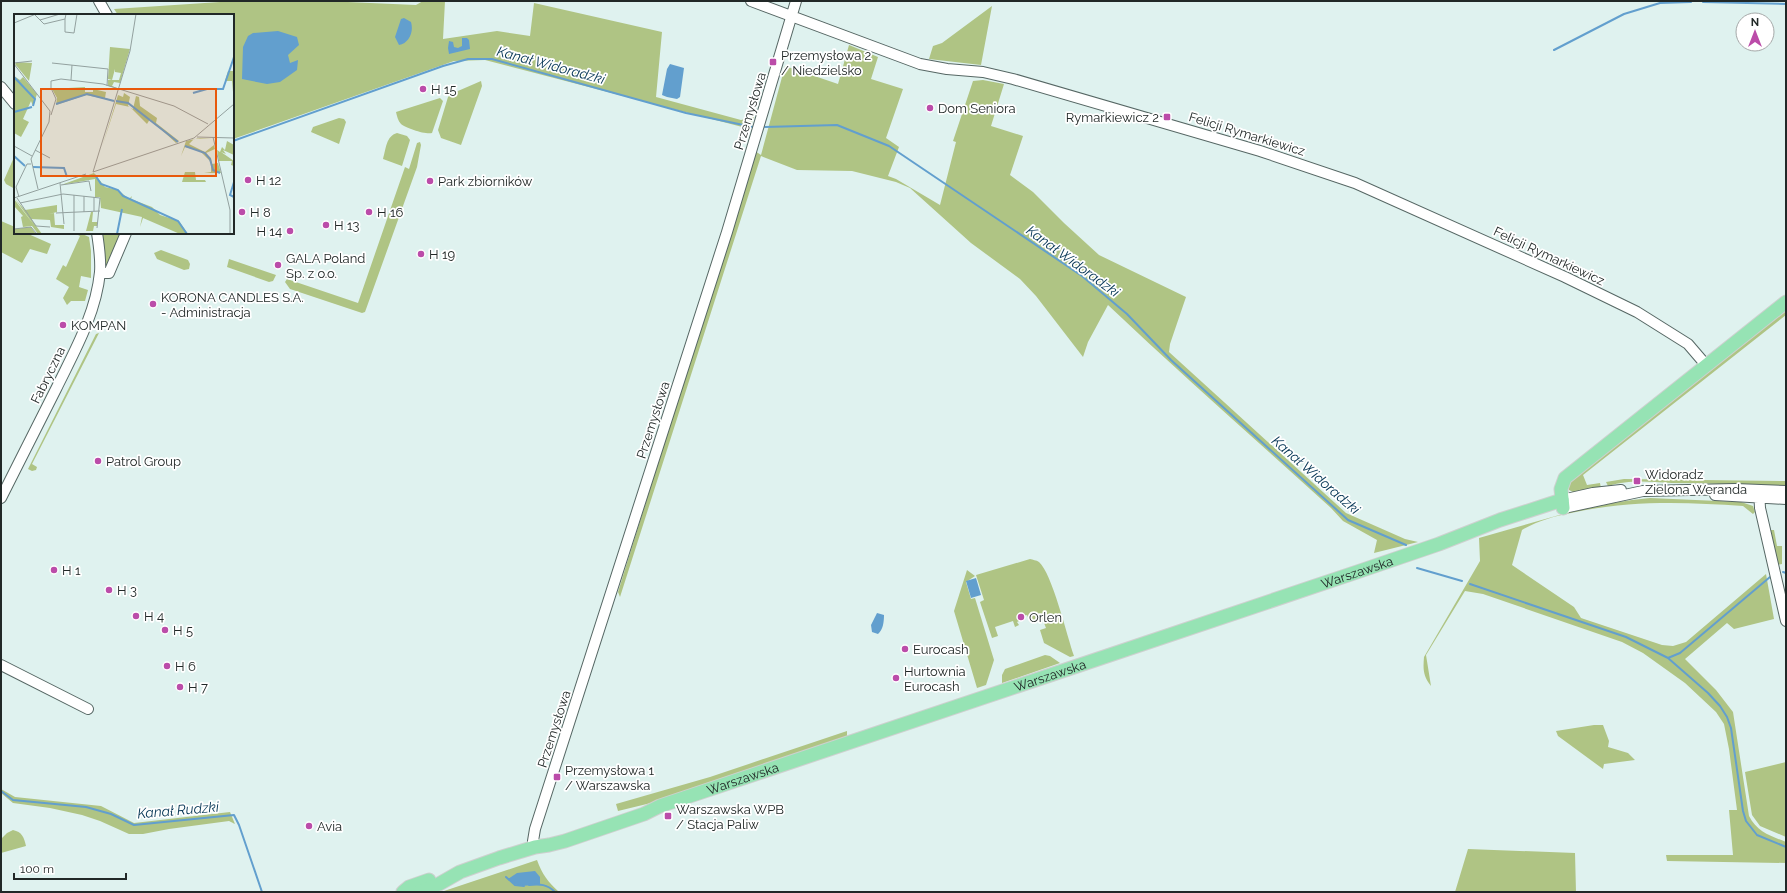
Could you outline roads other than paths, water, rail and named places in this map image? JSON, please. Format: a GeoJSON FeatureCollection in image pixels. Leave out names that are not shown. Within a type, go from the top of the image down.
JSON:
{"type":"FeatureCollection","features":[{"type":"Feature","properties":{"kind":"main road"},"geometry":{"type":"LineString","coordinates":[[1563,504],[1561,486],[1565,478],[1786,302]]}},
{"type":"Feature","properties":{"kind":"main road","name":"Warszawska"},"geometry":{"type":"LineString","coordinates":[[402,892],[410,887],[443,875],[460,872],[535,847],[565,841],[644,814],[660,806],[1439,544],[1476,536],[1563,504]]}},
{"type":"Feature","properties":{"kind":"main road","name":"Warszawska"},"geometry":{"type":"LineString","coordinates":[[419,892],[439,884],[460,872]]}},
{"type":"Feature","properties":{"kind":"street"},"geometry":{"type":"LineString","coordinates":[[99,1],[106,14]]}},
{"type":"Feature","properties":{"kind":"street","name":"Felicji Rymarkiewicz"},"geometry":{"type":"LineString","coordinates":[[751,1],[920,64],[947,69],[982,72],[1013,79],[1260,151],[1355,183],[1631,308],[1685,342],[1696,352],[1706,365]]}},
{"type":"Feature","properties":{"kind":"street","name":"Przemysłowa"},"geometry":{"type":"LineString","coordinates":[[535,847],[533,841],[535,829],[727,232],[796,1]]}},
{"type":"Feature","properties":{"kind":"street"},"geometry":{"type":"LineString","coordinates":[[1,87],[14,103]]}},
{"type":"Feature","properties":{"kind":"street","name":"Fabryczna"},"geometry":{"type":"LineString","coordinates":[[1,498],[81,337],[95,297],[100,273],[100,255],[97,234]]}},
{"type":"Feature","properties":{"kind":"street"},"geometry":{"type":"LineString","coordinates":[[100,273],[109,273],[126,234]]}},
{"type":"Feature","properties":{"kind":"street","name":"Warszawska"},"geometry":{"type":"LineString","coordinates":[[1563,504],[1643,491],[1683,491],[1704,494],[1759,494]]}},
{"type":"Feature","properties":{"kind":"street"},"geometry":{"type":"LineString","coordinates":[[1759,494],[1786,491]]}},
{"type":"Feature","properties":{"kind":"street"},"geometry":{"type":"LineString","coordinates":[[1759,494],[1786,498]]}},
{"type":"Feature","properties":{"kind":"street"},"geometry":{"type":"LineString","coordinates":[[1759,494],[1786,621]]}},
{"type":"Feature","properties":{"kind":"street"},"geometry":{"type":"LineString","coordinates":[[1,664],[88,709]]}},
{"type":"Feature","properties":{"kind":"water"},"geometry":{"type":"Polygon","coordinates":[[[404,18],[411,22],[412,30],[406,42],[399,45],[395,37],[401,19],[404,18]]]}},
{"type":"Feature","properties":{"kind":"water"},"geometry":{"type":"Polygon","coordinates":[[[278,31],[297,37],[299,45],[288,55],[290,63],[298,60],[297,70],[280,82],[267,84],[242,79],[243,47],[248,36],[253,33],[278,31]]]}},
{"type":"Feature","properties":{"kind":"water"},"geometry":{"type":"Polygon","coordinates":[[[462,38],[467,38],[469,40],[470,49],[449,54],[449,41],[453,42],[454,47],[458,48],[462,46],[462,38]]]}},
{"type":"Feature","properties":{"kind":"water"},"geometry":{"type":"Polygon","coordinates":[[[670,64],[684,68],[680,97],[677,99],[662,95],[667,69],[670,64]]]}},
{"type":"Feature","properties":{"kind":"water"},"geometry":{"type":"Polygon","coordinates":[[[976,578],[981,595],[971,598],[966,581],[976,578]]]}},
{"type":"Feature","properties":{"kind":"water"},"geometry":{"type":"Polygon","coordinates":[[[877,613],[884,615],[883,626],[878,634],[872,632],[871,625],[877,613]]]}},
{"type":"Feature","properties":{"kind":"water"},"geometry":{"type":"Polygon","coordinates":[[[535,871],[540,877],[540,884],[519,885],[508,879],[517,873],[535,871]]]}},
{"type":"Feature","properties":{"kind":"waterway"},"geometry":{"type":"LineString","coordinates":[[1554,50],[1624,14],[1660,3],[1691,2]]}},
{"type":"Feature","properties":{"kind":"waterway"},"geometry":{"type":"LineString","coordinates":[[1703,2],[1786,4]]}},
{"type":"Feature","properties":{"kind":"waterway","name":"Kanał Widoradzki"},"geometry":{"type":"LineString","coordinates":[[234,141],[443,66],[468,59],[492,59],[686,113],[753,127]]}},
{"type":"Feature","properties":{"kind":"waterway","name":"Kanał Widoradzki"},"geometry":{"type":"LineString","coordinates":[[765,127],[837,125],[889,146],[1082,276],[1127,314],[1171,360],[1348,520],[1406,545]]}},
{"type":"Feature","properties":{"kind":"waterway","name":"Kanał Widoradzki"},"geometry":{"type":"LineString","coordinates":[[1417,568],[1462,581]]}},
{"type":"Feature","properties":{"kind":"waterway"},"geometry":{"type":"LineString","coordinates":[[1668,658],[1680,653],[1770,577]]}},
{"type":"Feature","properties":{"kind":"waterway","name":"Kanał Widoradzki"},"geometry":{"type":"LineString","coordinates":[[1470,584],[1626,637],[1668,658],[1708,693],[1720,706],[1727,717],[1731,728],[1743,811],[1746,821],[1757,835],[1786,847]]}},
{"type":"Feature","properties":{"kind":"waterway","name":"Kanał Rudzki"},"geometry":{"type":"LineString","coordinates":[[1,791],[13,800],[86,807],[111,814],[134,825],[234,815],[239,825],[262,892]]}},
{"type":"Feature","properties":{"kind":"waterway","name":"Kanał Rudzki"},"geometry":{"type":"LineString","coordinates":[[506,877],[515,885],[524,886]]}},
{"type":"Feature","properties":{"kind":"waterway","name":"Kanał Rudzki"},"geometry":{"type":"LineString","coordinates":[[529,885],[543,885],[549,887],[555,892]]}},
{"type":"Feature","properties":{"kind":"place","name":"Przemysłowa 2 / Niedzielsko"},"geometry":{"type":"Point","coordinates":[773,62]}},
{"type":"Feature","properties":{"kind":"place","name":"H 15"},"geometry":{"type":"Point","coordinates":[423,89]}},
{"type":"Feature","properties":{"kind":"place","name":"Dom Seniora"},"geometry":{"type":"Point","coordinates":[930,108]}},
{"type":"Feature","properties":{"kind":"place","name":"Rymarkiewicz 2"},"geometry":{"type":"Point","coordinates":[1167,117]}},
{"type":"Feature","properties":{"kind":"place","name":"H 12"},"geometry":{"type":"Point","coordinates":[248,180]}},
{"type":"Feature","properties":{"kind":"place","name":"Park zbiorników"},"geometry":{"type":"Point","coordinates":[430,181]}},
{"type":"Feature","properties":{"kind":"place","name":"H 8"},"geometry":{"type":"Point","coordinates":[242,212]}},
{"type":"Feature","properties":{"kind":"place","name":"H 16"},"geometry":{"type":"Point","coordinates":[369,212]}},
{"type":"Feature","properties":{"kind":"place","name":"H 13"},"geometry":{"type":"Point","coordinates":[326,225]}},
{"type":"Feature","properties":{"kind":"place","name":"H 14"},"geometry":{"type":"Point","coordinates":[290,231]}},
{"type":"Feature","properties":{"kind":"place","name":"H 19"},"geometry":{"type":"Point","coordinates":[421,254]}},
{"type":"Feature","properties":{"kind":"place","name":"GALA Poland Sp. z o.o."},"geometry":{"type":"Point","coordinates":[278,265]}},
{"type":"Feature","properties":{"kind":"place","name":"KORONA CANDLES S.A. - Administracja"},"geometry":{"type":"Point","coordinates":[153,304]}},
{"type":"Feature","properties":{"kind":"place","name":"KOMPAN"},"geometry":{"type":"Point","coordinates":[63,325]}},
{"type":"Feature","properties":{"kind":"place","name":"Patrol Group"},"geometry":{"type":"Point","coordinates":[98,461]}},
{"type":"Feature","properties":{"kind":"place","name":"Widoradz Zielona Weranda"},"geometry":{"type":"Point","coordinates":[1637,481]}},
{"type":"Feature","properties":{"kind":"place","name":"H 1"},"geometry":{"type":"Point","coordinates":[54,570]}},
{"type":"Feature","properties":{"kind":"place","name":"H 3"},"geometry":{"type":"Point","coordinates":[109,590]}},
{"type":"Feature","properties":{"kind":"place","name":"H 4"},"geometry":{"type":"Point","coordinates":[136,616]}},
{"type":"Feature","properties":{"kind":"place","name":"Orlen"},"geometry":{"type":"Point","coordinates":[1021,617]}},
{"type":"Feature","properties":{"kind":"place","name":"H 5"},"geometry":{"type":"Point","coordinates":[165,630]}},
{"type":"Feature","properties":{"kind":"place","name":"Eurocash"},"geometry":{"type":"Point","coordinates":[905,649]}},
{"type":"Feature","properties":{"kind":"place","name":"H 6"},"geometry":{"type":"Point","coordinates":[167,666]}},
{"type":"Feature","properties":{"kind":"place","name":"Hurtownia Eurocash"},"geometry":{"type":"Point","coordinates":[896,678]}},
{"type":"Feature","properties":{"kind":"place","name":"H 7"},"geometry":{"type":"Point","coordinates":[180,687]}},
{"type":"Feature","properties":{"kind":"place","name":"Przemysłowa 1 / Warszawska"},"geometry":{"type":"Point","coordinates":[557,777]}},
{"type":"Feature","properties":{"kind":"place","name":"Warszawska WPB / Stacja Paliw"},"geometry":{"type":"Point","coordinates":[668,816]}},
{"type":"Feature","properties":{"kind":"place","name":"Avia"},"geometry":{"type":"Point","coordinates":[309,826]}}]}
